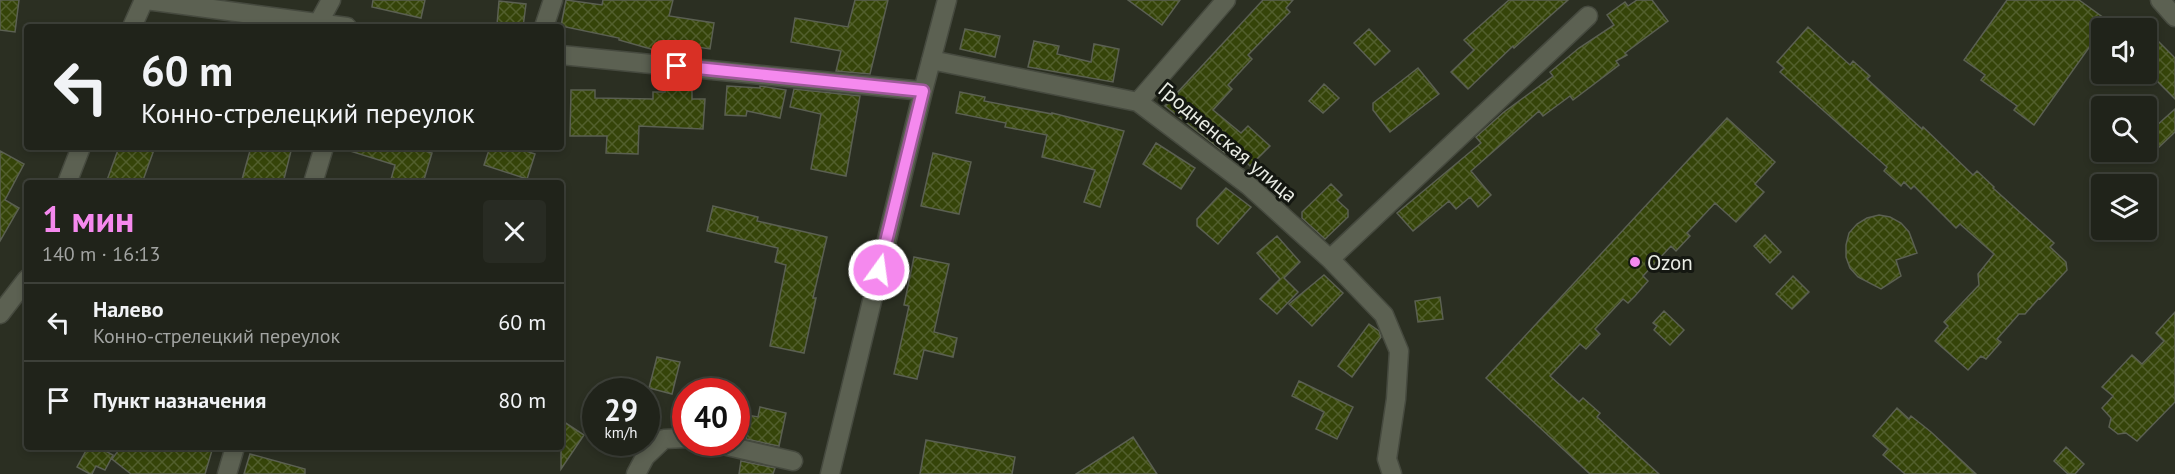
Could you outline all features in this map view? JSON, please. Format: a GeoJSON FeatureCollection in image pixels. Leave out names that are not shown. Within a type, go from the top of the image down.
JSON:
{"type":"FeatureCollection","features":[{"type":"Feature","properties":{"kind":"street"},"geometry":{"type":"LineString","coordinates":[[133,24],[145,0],[330,24]]}},
{"type":"Feature","properties":{"kind":"street"},"geometry":{"type":"LineString","coordinates":[[319,22],[331,0]]}},
{"type":"Feature","properties":{"kind":"street"},"geometry":{"type":"LineString","coordinates":[[545,24],[553,0]]}},
{"type":"Feature","properties":{"kind":"street"},"geometry":{"type":"LineString","coordinates":[[830,474],[947,0]]}},
{"type":"Feature","properties":{"kind":"street","name":"Гродненская улица"},"geometry":{"type":"LineString","coordinates":[[1226,0],[1138,102],[1248,185],[1330,259],[1384,315],[1399,351],[1396,399],[1387,459],[1392,474]]}},
{"type":"Feature","properties":{"kind":"street"},"geometry":{"type":"LineString","coordinates":[[2160,0],[2175,17]]}},
{"type":"Feature","properties":{"kind":"street"},"geometry":{"type":"LineString","coordinates":[[1330,259],[1588,16]]}},
{"type":"Feature","properties":{"kind":"street"},"geometry":{"type":"LineString","coordinates":[[564,55],[923,91]]}},
{"type":"Feature","properties":{"kind":"street"},"geometry":{"type":"LineString","coordinates":[[931,60],[1138,102]]}},
{"type":"Feature","properties":{"kind":"street"},"geometry":{"type":"LineString","coordinates":[[68,180],[80,150]]}},
{"type":"Feature","properties":{"kind":"street"},"geometry":{"type":"LineString","coordinates":[[314,180],[323,150]]}},
{"type":"Feature","properties":{"kind":"street"},"geometry":{"type":"LineString","coordinates":[[0,314],[24,283]]}},
{"type":"Feature","properties":{"kind":"street"},"geometry":{"type":"LineString","coordinates":[[636,474],[645,457],[664,439],[672,439]]}},
{"type":"Feature","properties":{"kind":"street"},"geometry":{"type":"LineString","coordinates":[[227,474],[234,450]]}},
{"type":"Feature","properties":{"kind":"street"},"geometry":{"type":"LineString","coordinates":[[750,451],[793,461]]}},
{"type":"Feature","properties":{"kind":"building"},"geometry":{"type":"Polygon","coordinates":[[[0,0],[19,0],[15,32],[0,30],[0,0]]]}},
{"type":"Feature","properties":{"kind":"building"},"geometry":{"type":"Polygon","coordinates":[[[373,0],[425,0],[421,18],[372,7],[373,0]]]}},
{"type":"Feature","properties":{"kind":"building"},"geometry":{"type":"Polygon","coordinates":[[[566,0],[602,5],[603,0],[673,0],[669,16],[714,23],[710,49],[659,41],[658,51],[619,40],[619,38],[564,27],[564,24],[561,24],[566,0]]]}},
{"type":"Feature","properties":{"kind":"building"},"geometry":{"type":"Polygon","coordinates":[[[855,0],[888,0],[870,74],[836,71],[841,51],[791,42],[795,18],[848,27],[855,0]]]}},
{"type":"Feature","properties":{"kind":"building"},"geometry":{"type":"Polygon","coordinates":[[[1128,0],[1180,0],[1162,25],[1128,0]]]}},
{"type":"Feature","properties":{"kind":"building"},"geometry":{"type":"Polygon","coordinates":[[[1263,0],[1293,0],[1286,8],[1290,12],[1248,55],[1252,59],[1228,85],[1232,89],[1213,110],[1241,133],[1248,126],[1270,146],[1250,166],[1232,147],[1225,153],[1165,106],[1263,0]]]}},
{"type":"Feature","properties":{"kind":"building"},"geometry":{"type":"Polygon","coordinates":[[[1509,0],[1568,0],[1514,48],[1513,46],[1468,89],[1451,72],[1474,50],[1464,40],[1509,0]]]}},
{"type":"Feature","properties":{"kind":"building"},"geometry":{"type":"Polygon","coordinates":[[[1637,0],[1652,0],[1668,21],[1625,53],[1627,55],[1616,61],[1619,65],[1573,100],[1570,96],[1543,116],[1539,111],[1471,171],[1491,195],[1478,207],[1470,197],[1456,209],[1449,201],[1413,231],[1397,213],[1481,143],[1476,137],[1504,112],[1553,76],[1550,72],[1579,48],[1614,25],[1607,15],[1625,2],[1628,6],[1637,0]]]}},
{"type":"Feature","properties":{"kind":"building"},"geometry":{"type":"Polygon","coordinates":[[[2007,0],[2079,0],[2104,18],[2091,18],[2091,45],[2034,125],[2014,110],[2017,106],[1981,80],[1985,75],[1964,60],[2007,0]]]}},
{"type":"Feature","properties":{"kind":"building"},"geometry":{"type":"Polygon","coordinates":[[[499,1],[526,4],[523,24],[497,24],[499,1]]]}},
{"type":"Feature","properties":{"kind":"building"},"geometry":{"type":"Polygon","coordinates":[[[1808,27],[1850,65],[1853,61],[1870,76],[1867,79],[1922,129],[1923,127],[1973,175],[1977,171],[2054,243],[2050,247],[2066,262],[2067,270],[2025,314],[2019,314],[1997,339],[2001,342],[1986,359],[1981,356],[1968,370],[1935,341],[1948,326],[1944,322],[1979,285],[1978,274],[1994,254],[1960,224],[1956,228],[1914,186],[1911,189],[1904,182],[1901,186],[1884,171],[1887,167],[1780,72],[1784,68],[1777,62],[1808,27]]]}},
{"type":"Feature","properties":{"kind":"building"},"geometry":{"type":"Polygon","coordinates":[[[965,29],[1000,36],[995,57],[960,49],[965,29]]]}},
{"type":"Feature","properties":{"kind":"building"},"geometry":{"type":"Polygon","coordinates":[[[1369,29],[1390,51],[1375,65],[1354,43],[1369,29]]]}},
{"type":"Feature","properties":{"kind":"building"},"geometry":{"type":"Polygon","coordinates":[[[2157,40],[2175,58],[2175,99],[2157,81],[2157,40]]]}},
{"type":"Feature","properties":{"kind":"building"},"geometry":{"type":"Polygon","coordinates":[[[1034,41],[1059,46],[1057,54],[1091,62],[1094,44],[1119,49],[1113,82],[1028,67],[1034,41]]]}},
{"type":"Feature","properties":{"kind":"building"},"geometry":{"type":"Polygon","coordinates":[[[1418,68],[1439,94],[1390,132],[1373,110],[1373,103],[1418,68]]]}},
{"type":"Feature","properties":{"kind":"building"},"geometry":{"type":"Polygon","coordinates":[[[665,83],[692,85],[692,99],[705,99],[703,129],[639,126],[638,154],[606,153],[607,136],[570,136],[571,90],[595,90],[595,98],[653,99],[653,92],[665,92],[665,83]]]}},
{"type":"Feature","properties":{"kind":"building"},"geometry":{"type":"Polygon","coordinates":[[[1324,84],[1339,98],[1323,113],[1309,101],[1324,84]]]}},
{"type":"Feature","properties":{"kind":"building"},"geometry":{"type":"Polygon","coordinates":[[[727,86],[760,88],[760,86],[786,90],[780,118],[747,111],[746,116],[725,115],[727,86]]]}},
{"type":"Feature","properties":{"kind":"building"},"geometry":{"type":"Polygon","coordinates":[[[794,89],[860,96],[846,176],[811,169],[821,114],[790,107],[794,89]]]}},
{"type":"Feature","properties":{"kind":"building"},"geometry":{"type":"Polygon","coordinates":[[[960,92],[985,97],[984,101],[1052,113],[1124,131],[1100,207],[1084,202],[1095,170],[1042,157],[1047,135],[1005,127],[1006,123],[956,113],[960,92]]]}},
{"type":"Feature","properties":{"kind":"building"},"geometry":{"type":"Polygon","coordinates":[[[2175,109],[2175,132],[2157,149],[2157,125],[2175,109]]]}},
{"type":"Feature","properties":{"kind":"building"},"geometry":{"type":"Polygon","coordinates":[[[1727,118],[1775,162],[1755,184],[1764,192],[1736,222],[1715,203],[1687,233],[1690,236],[1676,251],[1671,246],[1643,276],[1648,281],[1635,296],[1628,303],[1623,299],[1595,329],[1600,334],[1586,349],[1580,344],[1550,376],[1579,402],[1583,398],[1600,413],[1597,417],[1659,474],[1590,474],[1486,378],[1727,118]]]}},
{"type":"Feature","properties":{"kind":"building"},"geometry":{"type":"Polygon","coordinates":[[[1156,143],[1195,168],[1181,189],[1143,164],[1156,143]]]}},
{"type":"Feature","properties":{"kind":"building"},"geometry":{"type":"Polygon","coordinates":[[[118,150],[154,150],[143,180],[107,180],[118,150]]]}},
{"type":"Feature","properties":{"kind":"building"},"geometry":{"type":"Polygon","coordinates":[[[250,150],[291,150],[284,180],[242,180],[250,150]]]}},
{"type":"Feature","properties":{"kind":"building"},"geometry":{"type":"Polygon","coordinates":[[[422,150],[432,153],[424,180],[391,180],[395,165],[350,151],[422,150]]]}},
{"type":"Feature","properties":{"kind":"building"},"geometry":{"type":"Polygon","coordinates":[[[489,150],[523,150],[535,154],[527,179],[484,165],[489,150]]]}},
{"type":"Feature","properties":{"kind":"building"},"geometry":{"type":"Polygon","coordinates":[[[0,151],[24,164],[5,200],[19,208],[0,241],[0,151]]]}},
{"type":"Feature","properties":{"kind":"building"},"geometry":{"type":"Polygon","coordinates":[[[933,153],[971,162],[959,214],[921,206],[933,153]]]}},
{"type":"Feature","properties":{"kind":"building"},"geometry":{"type":"Polygon","coordinates":[[[1331,184],[1342,195],[1337,200],[1348,210],[1348,217],[1325,239],[1302,218],[1302,212],[1331,184]]]}},
{"type":"Feature","properties":{"kind":"building"},"geometry":{"type":"Polygon","coordinates":[[[1226,188],[1251,207],[1218,244],[1197,226],[1197,219],[1226,188]]]}},
{"type":"Feature","properties":{"kind":"building"},"geometry":{"type":"Polygon","coordinates":[[[713,206],[758,217],[757,221],[827,237],[813,298],[816,298],[804,353],[770,346],[786,265],[775,262],[778,248],[707,231],[713,206]]]}},
{"type":"Feature","properties":{"kind":"building"},"geometry":{"type":"Polygon","coordinates":[[[1879,215],[1890,217],[1901,223],[1909,232],[1917,253],[1896,260],[1901,276],[1881,289],[1858,277],[1850,268],[1846,257],[1849,233],[1867,218],[1879,215]]]}},
{"type":"Feature","properties":{"kind":"building"},"geometry":{"type":"Polygon","coordinates":[[[1765,235],[1781,252],[1770,263],[1754,246],[1765,235]]]}},
{"type":"Feature","properties":{"kind":"building"},"geometry":{"type":"Polygon","coordinates":[[[1277,236],[1300,262],[1284,278],[1298,292],[1277,314],[1260,299],[1280,279],[1257,253],[1277,236]]]}},
{"type":"Feature","properties":{"kind":"building"},"geometry":{"type":"Polygon","coordinates":[[[914,257],[949,264],[934,332],[957,338],[953,357],[924,350],[917,379],[894,374],[909,306],[904,305],[914,257]]]}},
{"type":"Feature","properties":{"kind":"building"},"geometry":{"type":"Polygon","coordinates":[[[1324,275],[1343,293],[1312,326],[1289,304],[1324,275]]]}},
{"type":"Feature","properties":{"kind":"building"},"geometry":{"type":"Polygon","coordinates":[[[1793,276],[1809,292],[1792,309],[1776,294],[1793,276]]]}},
{"type":"Feature","properties":{"kind":"building"},"geometry":{"type":"Polygon","coordinates":[[[1440,297],[1443,319],[1418,322],[1415,301],[1440,297]]]}},
{"type":"Feature","properties":{"kind":"building"},"geometry":{"type":"Polygon","coordinates":[[[1664,311],[1684,330],[1670,345],[1654,330],[1657,326],[1653,323],[1664,311]]]}},
{"type":"Feature","properties":{"kind":"building"},"geometry":{"type":"Polygon","coordinates":[[[2175,312],[2175,402],[2137,441],[2126,433],[2118,434],[2109,427],[2111,418],[2102,408],[2113,396],[2102,387],[2132,355],[2142,364],[2164,341],[2156,333],[2175,312]]]}},
{"type":"Feature","properties":{"kind":"building"},"geometry":{"type":"Polygon","coordinates":[[[1369,324],[1379,331],[1381,337],[1352,377],[1338,366],[1369,324]]]}},
{"type":"Feature","properties":{"kind":"building"},"geometry":{"type":"Polygon","coordinates":[[[657,357],[680,362],[676,378],[672,378],[672,394],[660,391],[660,378],[652,378],[657,357]]]}},
{"type":"Feature","properties":{"kind":"building"},"geometry":{"type":"Polygon","coordinates":[[[1299,381],[1353,407],[1337,439],[1316,429],[1324,412],[1292,396],[1299,381]]]}},
{"type":"Feature","properties":{"kind":"building"},"geometry":{"type":"Polygon","coordinates":[[[760,407],[786,413],[779,446],[750,440],[750,416],[758,417],[760,407]]]}},
{"type":"Feature","properties":{"kind":"building"},"geometry":{"type":"Polygon","coordinates":[[[1897,408],[1909,419],[1911,416],[1931,432],[1976,474],[1905,474],[1883,455],[1888,449],[1873,436],[1897,408]]]}},
{"type":"Feature","properties":{"kind":"building"},"geometry":{"type":"Polygon","coordinates":[[[564,422],[582,434],[582,438],[561,469],[564,422]]]}},
{"type":"Feature","properties":{"kind":"building"},"geometry":{"type":"Polygon","coordinates":[[[1133,437],[1157,474],[1076,474],[1133,437]]]}},
{"type":"Feature","properties":{"kind":"building"},"geometry":{"type":"Polygon","coordinates":[[[926,440],[1015,457],[1012,474],[920,474],[926,440]]]}},
{"type":"Feature","properties":{"kind":"building"},"geometry":{"type":"Polygon","coordinates":[[[2066,447],[2084,464],[2075,474],[2068,474],[2054,461],[2066,447]]]}},
{"type":"Feature","properties":{"kind":"building"},"geometry":{"type":"Polygon","coordinates":[[[86,450],[104,450],[113,455],[105,470],[96,466],[90,474],[77,467],[86,450]]]}},
{"type":"Feature","properties":{"kind":"building"},"geometry":{"type":"Polygon","coordinates":[[[119,450],[212,450],[205,474],[131,474],[112,459],[119,450]]]}},
{"type":"Feature","properties":{"kind":"building"},"geometry":{"type":"Polygon","coordinates":[[[250,454],[305,469],[305,474],[244,474],[250,454]]]}},
{"type":"Feature","properties":{"kind":"building"},"geometry":{"type":"Polygon","coordinates":[[[741,461],[775,468],[773,474],[739,474],[741,461]]]}},
{"type":"Feature","properties":{"kind":"place","name":"Ozon"},"geometry":{"type":"Point","coordinates":[1635,262]}},
{"type":"Feature","properties":{"kind":"route"},"geometry":{"type":"LineString","coordinates":[[677,66],[923,91],[879,270]]}}]}
